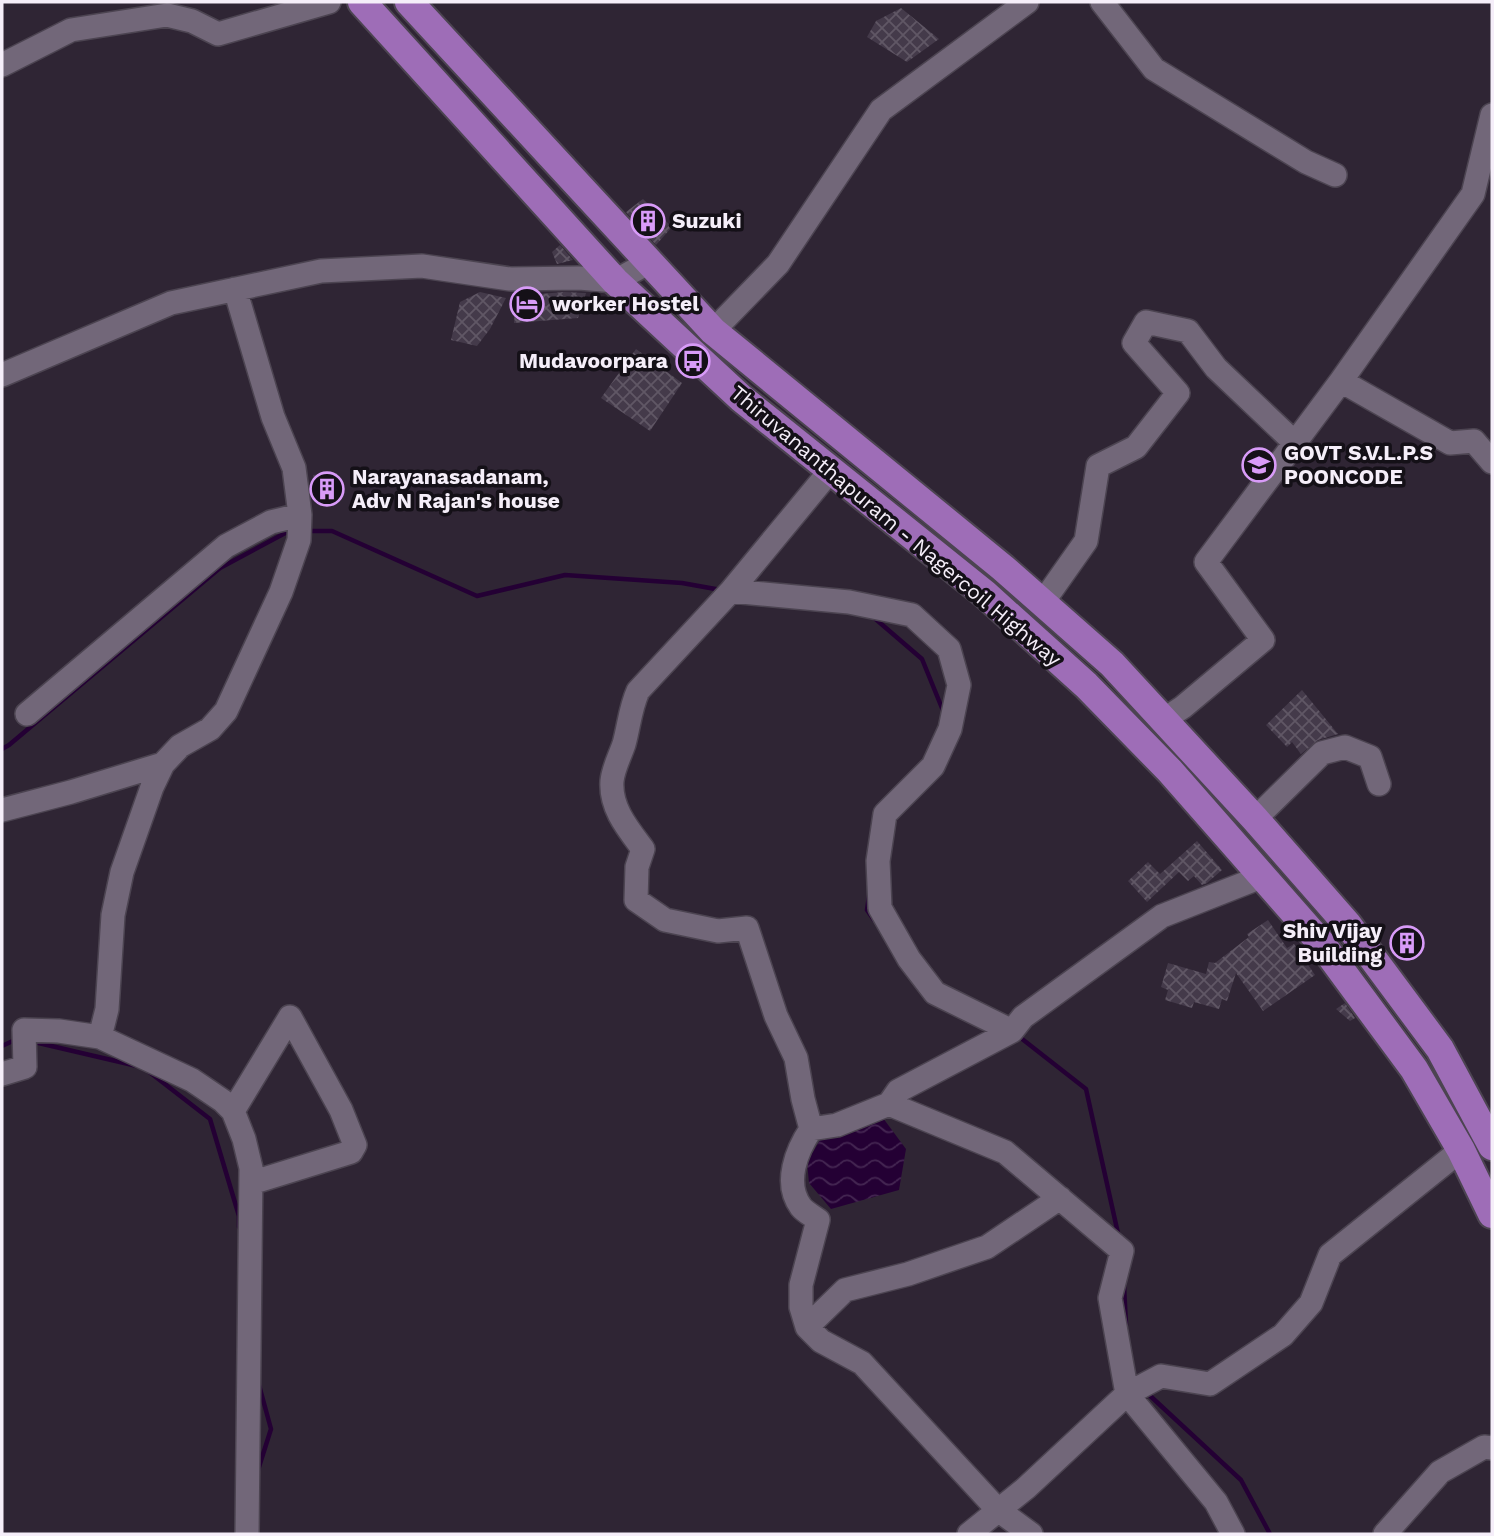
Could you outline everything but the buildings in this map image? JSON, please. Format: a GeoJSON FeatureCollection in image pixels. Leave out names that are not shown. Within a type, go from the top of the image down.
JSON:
{"type":"FeatureCollection","features":[{"type":"Feature","properties":{"kind":"main road","name":"Thiruvananthapuram - Nagercoil Highway"},"geometry":{"type":"LineString","coordinates":[[362,2],[615,281],[741,398],[985,594],[1086,685],[1170,771],[1321,943],[1414,1069],[1461,1150],[1492,1213]]}},
{"type":"Feature","properties":{"kind":"main road","name":"Thiruvananthapuram - Nagercoil Highway"},"geometry":{"type":"LineString","coordinates":[[409,2],[713,331],[1043,602],[1112,664],[1255,819],[1348,925],[1440,1049],[1492,1146]]}},
{"type":"Feature","properties":{"kind":"street"},"geometry":{"type":"LineString","coordinates":[[2,65],[71,30],[167,15],[192,21],[218,34],[329,2]]}},
{"type":"Feature","properties":{"kind":"street"},"geometry":{"type":"LineString","coordinates":[[713,331],[778,264],[881,110],[1027,2]]}},
{"type":"Feature","properties":{"kind":"street"},"geometry":{"type":"LineString","coordinates":[[1102,2],[1154,69],[1306,162],[1335,174]]}},
{"type":"Feature","properties":{"kind":"street"},"geometry":{"type":"LineString","coordinates":[[1162,721],[1183,707],[1263,640],[1206,562],[1341,381],[1473,194],[1492,114]]}},
{"type":"Feature","properties":{"kind":"street"},"geometry":{"type":"LineString","coordinates":[[2,375],[172,303],[321,271],[422,266],[510,279],[579,278],[615,281],[648,263]]}},
{"type":"Feature","properties":{"kind":"street"},"geometry":{"type":"LineString","coordinates":[[100,1037],[107,1009],[113,915],[122,872],[144,808],[163,764],[180,746],[210,729],[226,711],[281,592],[299,540],[300,515],[294,468],[273,417],[235,289]]}},
{"type":"Feature","properties":{"kind":"street"},"geometry":{"type":"LineString","coordinates":[[1043,602],[1086,541],[1098,466],[1136,447],[1178,394],[1134,343],[1146,322],[1188,331],[1216,368],[1295,443]]}},
{"type":"Feature","properties":{"kind":"street"},"geometry":{"type":"LineString","coordinates":[[1341,381],[1450,443],[1474,441],[1492,461]]}},
{"type":"Feature","properties":{"kind":"street"},"geometry":{"type":"LineString","coordinates":[[830,471],[731,591],[638,691],[630,709],[624,742],[612,780],[613,799],[622,822],[643,849],[637,867],[636,900],[665,920],[718,931],[747,928],[776,1016],[796,1058],[811,1129],[795,1162],[792,1188],[801,1207],[818,1220],[801,1285],[801,1307],[807,1327],[821,1341],[862,1363],[998,1510],[1031,1534]]}},
{"type":"Feature","properties":{"kind":"street"},"geometry":{"type":"LineString","coordinates":[[27,714],[226,545],[271,522],[300,515]]}},
{"type":"Feature","properties":{"kind":"street"},"geometry":{"type":"LineString","coordinates":[[731,591],[849,602],[912,615],[949,649],[959,685],[950,729],[933,766],[885,814],[878,861],[880,908],[909,959],[935,993],[1012,1031]]}},
{"type":"Feature","properties":{"kind":"street"},"geometry":{"type":"LineString","coordinates":[[1255,819],[1322,753],[1345,747],[1370,757],[1379,783]]}},
{"type":"Feature","properties":{"kind":"street"},"geometry":{"type":"LineString","coordinates":[[2,810],[163,764]]}},
{"type":"Feature","properties":{"kind":"street"},"geometry":{"type":"LineString","coordinates":[[811,1129],[837,1125],[889,1104],[898,1091],[1012,1031],[1023,1017],[1162,916],[1261,877]]}},
{"type":"Feature","properties":{"kind":"street"},"geometry":{"type":"LineString","coordinates":[[233,1111],[290,1017],[341,1110],[355,1145],[351,1152],[251,1183]]}},
{"type":"Feature","properties":{"kind":"street"},"geometry":{"type":"LineString","coordinates":[[2,1073],[25,1067],[24,1030],[59,1031],[100,1037],[192,1080],[233,1111],[251,1168],[247,1534]]}},
{"type":"Feature","properties":{"kind":"street"},"geometry":{"type":"LineString","coordinates":[[889,1104],[1005,1152],[1122,1251],[1110,1298],[1135,1390],[1216,1502],[1233,1534]]}},
{"type":"Feature","properties":{"kind":"street"},"geometry":{"type":"LineString","coordinates":[[969,1534],[1026,1488],[1135,1390],[1161,1376],[1210,1384],[1283,1335],[1311,1303],[1330,1255],[1461,1150]]}},
{"type":"Feature","properties":{"kind":"street"},"geometry":{"type":"LineString","coordinates":[[807,1327],[845,1290],[908,1274],[987,1247],[1060,1198]]}},
{"type":"Feature","properties":{"kind":"street"},"geometry":{"type":"LineString","coordinates":[[1385,1534],[1440,1472],[1484,1447],[1492,1448]]}},
{"type":"Feature","properties":{"kind":"water"},"geometry":{"type":"Polygon","coordinates":[[[883,1118],[906,1149],[899,1190],[831,1209],[809,1183],[807,1162],[826,1130],[883,1118]]]}},
{"type":"Feature","properties":{"kind":"waterway"},"geometry":{"type":"LineString","coordinates":[[2,749],[220,568],[289,531],[294,531]]}},
{"type":"Feature","properties":{"kind":"waterway"},"geometry":{"type":"LineString","coordinates":[[306,531],[332,531],[477,596],[565,575],[682,583],[721,590]]}},
{"type":"Feature","properties":{"kind":"waterway"},"geometry":{"type":"LineString","coordinates":[[872,616],[922,659],[944,713]]}},
{"type":"Feature","properties":{"kind":"waterway"},"geometry":{"type":"LineString","coordinates":[[869,896],[867,910],[874,920]]}},
{"type":"Feature","properties":{"kind":"waterway"},"geometry":{"type":"LineString","coordinates":[[1017,1035],[1086,1089],[1119,1238]]}},
{"type":"Feature","properties":{"kind":"waterway"},"geometry":{"type":"LineString","coordinates":[[2,1046],[17,1039]]}},
{"type":"Feature","properties":{"kind":"waterway"},"geometry":{"type":"LineString","coordinates":[[30,1041],[137,1066]]}},
{"type":"Feature","properties":{"kind":"waterway"},"geometry":{"type":"LineString","coordinates":[[148,1071],[210,1119],[239,1216],[239,1227]]}},
{"type":"Feature","properties":{"kind":"waterway"},"geometry":{"type":"LineString","coordinates":[[1124,1285],[1126,1325]]}},
{"type":"Feature","properties":{"kind":"waterway"},"geometry":{"type":"LineString","coordinates":[[258,1470],[271,1429],[259,1385]]}},
{"type":"Feature","properties":{"kind":"waterway"},"geometry":{"type":"LineString","coordinates":[[1146,1392],[1241,1480],[1270,1534]]}},
{"type":"Feature","properties":{"kind":"place","name":"Suzuki"},"geometry":{"type":"Point","coordinates":[648,221]}},
{"type":"Feature","properties":{"kind":"place","name":"worker Hostel"},"geometry":{"type":"Point","coordinates":[527,304]}},
{"type":"Feature","properties":{"kind":"place","name":"Mudavoorpara"},"geometry":{"type":"Point","coordinates":[693,361]}},
{"type":"Feature","properties":{"kind":"place","name":"GOVT S.V.L.P.S POONCODE"},"geometry":{"type":"Point","coordinates":[1259,465]}},
{"type":"Feature","properties":{"kind":"place","name":"Narayanasadanam, Adv N Rajan's house"},"geometry":{"type":"Point","coordinates":[327,489]}},
{"type":"Feature","properties":{"kind":"place","name":"Shiv Vijay Building"},"geometry":{"type":"Point","coordinates":[1407,943]}}]}
